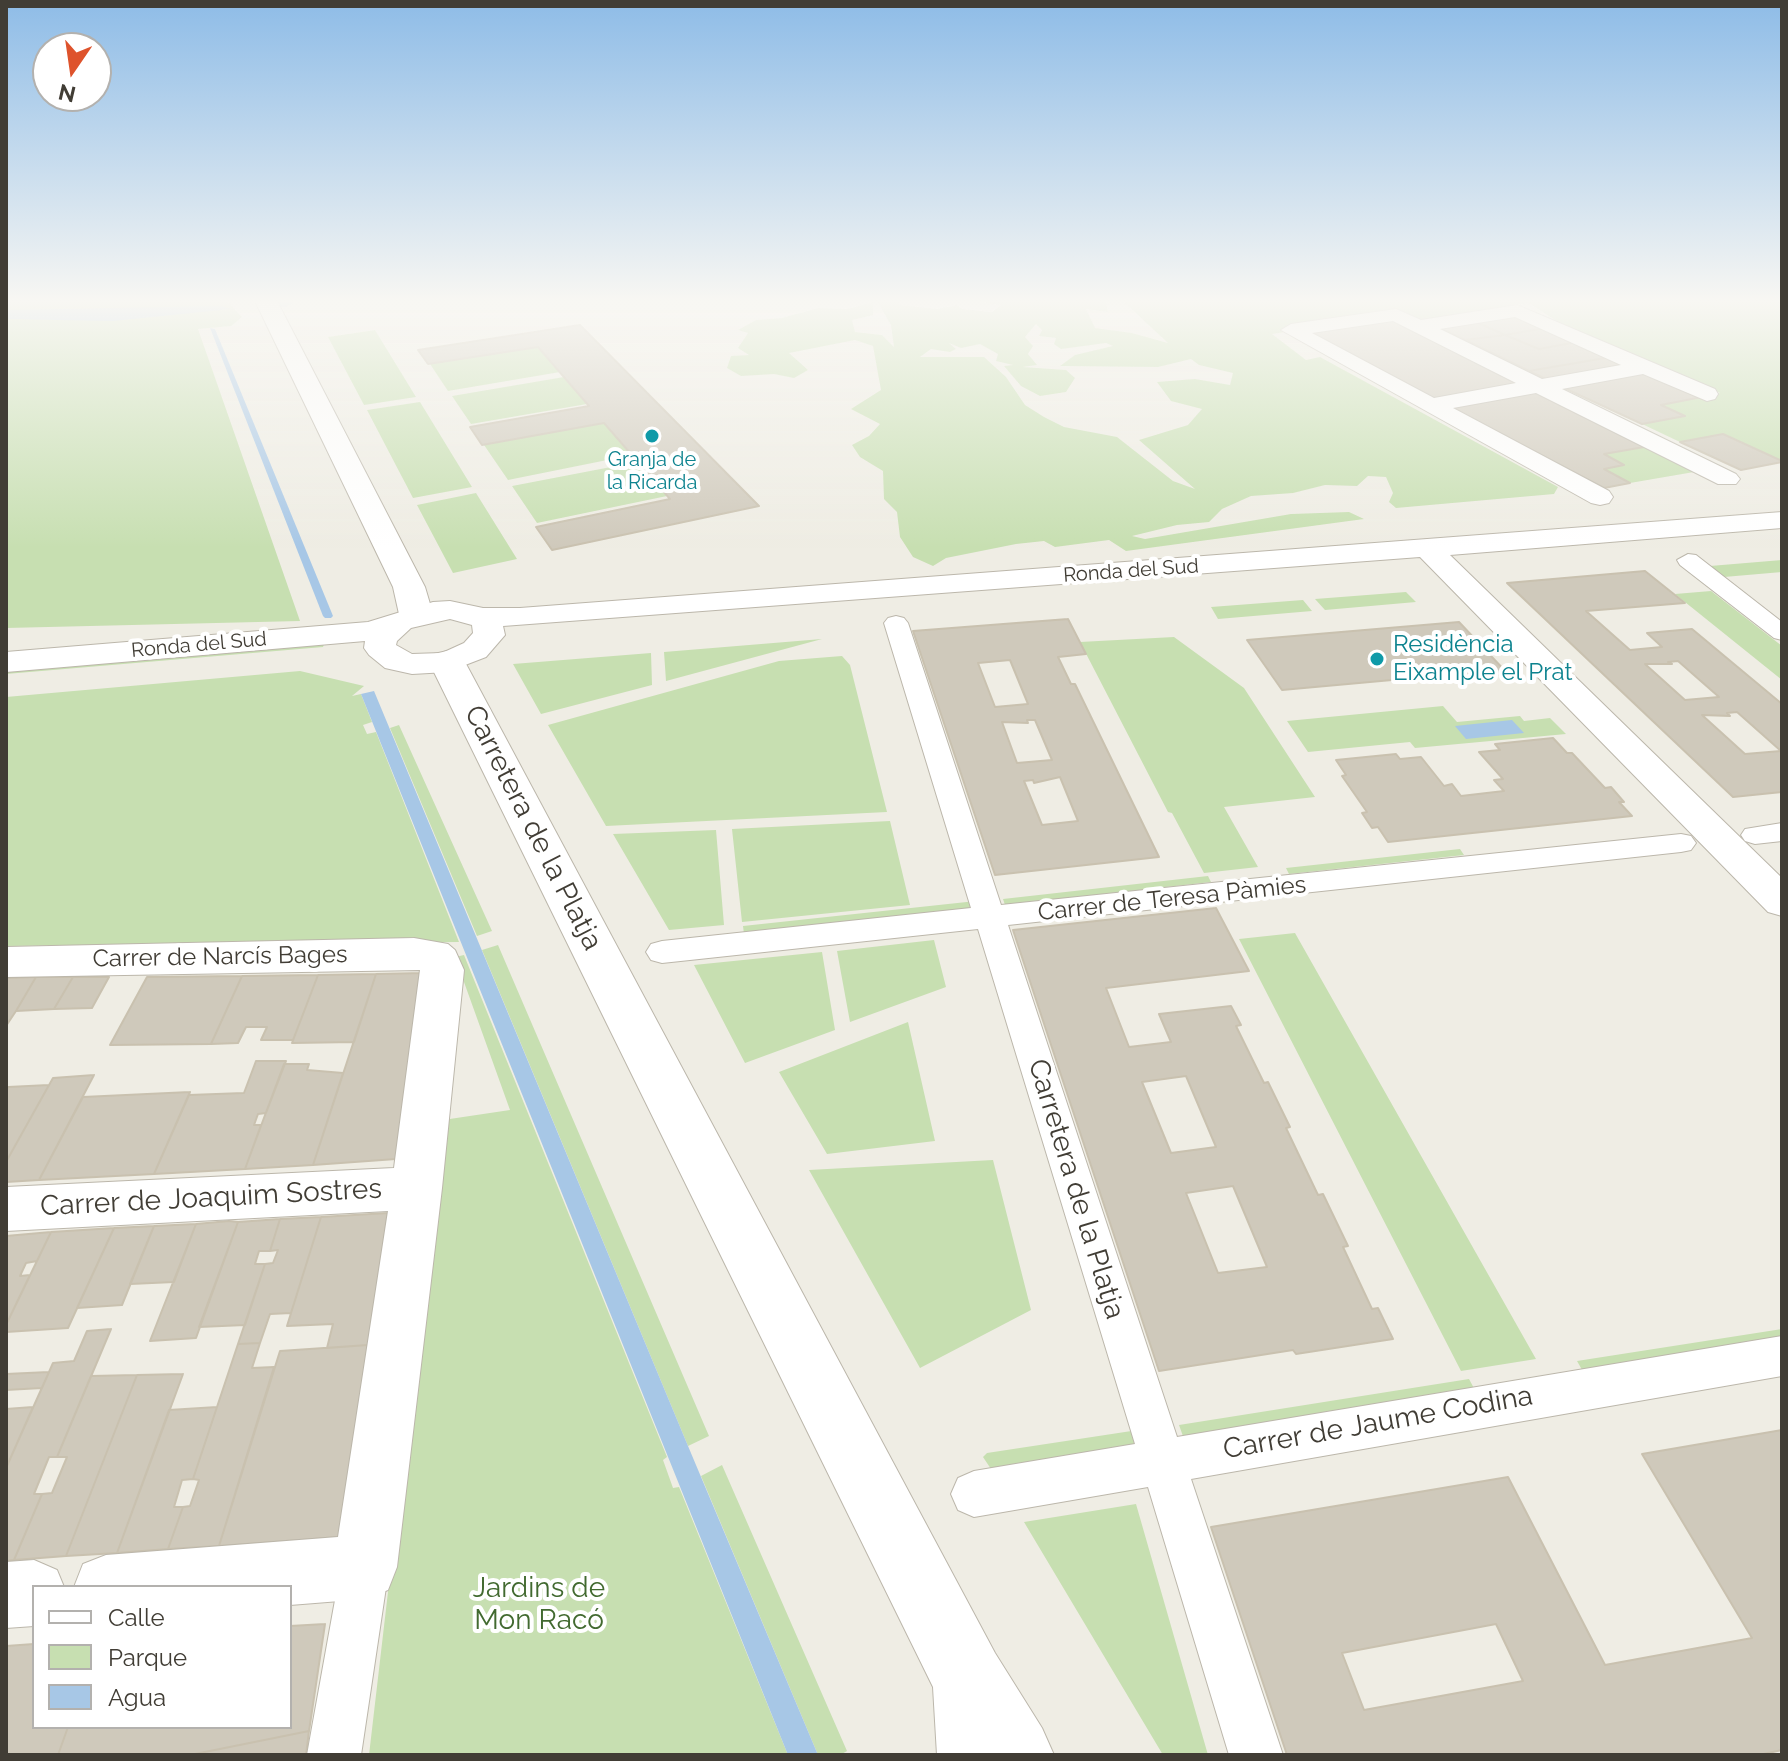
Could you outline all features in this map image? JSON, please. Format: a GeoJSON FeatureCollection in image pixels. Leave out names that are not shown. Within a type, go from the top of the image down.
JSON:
{"type":"FeatureCollection","features":[{"type":"Feature","properties":{"kind":"street"},"geometry":{"type":"LineString","coordinates":[[307,383],[409,587],[397,630],[396,661],[412,664],[471,640],[450,610],[397,630]]}},
{"type":"Feature","properties":{"kind":"street"},"geometry":{"type":"LineString","coordinates":[[1391,383],[1600,497]]}},
{"type":"Feature","properties":{"kind":"street"},"geometry":{"type":"LineString","coordinates":[[1534,383],[1727,479]]}},
{"type":"Feature","properties":{"kind":"street"},"geometry":{"type":"LineString","coordinates":[[1432,405],[1556,383]]}},
{"type":"Feature","properties":{"kind":"street"},"geometry":{"type":"LineString","coordinates":[[1682,383],[1707,394]]}},
{"type":"Feature","properties":{"kind":"street","name":"Ronda del Sud"},"geometry":{"type":"LineString","coordinates":[[471,640],[1435,556],[1782,520]]}},
{"type":"Feature","properties":{"kind":"street","name":"Ronda del Sud"},"geometry":{"type":"LineString","coordinates":[[1435,556],[1782,536]]}},
{"type":"Feature","properties":{"kind":"street"},"geometry":{"type":"LineString","coordinates":[[1435,556],[1782,902]]}},
{"type":"Feature","properties":{"kind":"street"},"geometry":{"type":"LineString","coordinates":[[1688,560],[1782,633]]}},
{"type":"Feature","properties":{"kind":"street","name":"Carretera de la Platja"},"geometry":{"type":"LineString","coordinates":[[896,623],[1256,1755]]}},
{"type":"Feature","properties":{"kind":"street","name":"Ronda del Sud"},"geometry":{"type":"LineString","coordinates":[[6,662],[397,630]]}},
{"type":"Feature","properties":{"kind":"street","name":"Ronda del Sud"},"geometry":{"type":"LineString","coordinates":[[6,680],[360,649],[397,630]]}},
{"type":"Feature","properties":{"kind":"street","name":"Carretera de la Platja"},"geometry":{"type":"LineString","coordinates":[[471,640],[969,1679],[1015,1755]]}},
{"type":"Feature","properties":{"kind":"street","name":"Carrer de Teresa Pàmies"},"geometry":{"type":"LineString","coordinates":[[662,952],[1681,843]]}},
{"type":"Feature","properties":{"kind":"street","name":"Carrer de Narcís Bages"},"geometry":{"type":"LineString","coordinates":[[6,962],[433,955],[440,961],[442,970],[417,1188]]}},
{"type":"Feature","properties":{"kind":"street"},"geometry":{"type":"LineString","coordinates":[[334,1755],[365,1567],[417,1188]]}},
{"type":"Feature","properties":{"kind":"street","name":"Carrer de Joaquim Sostres"},"geometry":{"type":"LineString","coordinates":[[6,1209],[417,1188]]}},
{"type":"Feature","properties":{"kind":"street","name":"Carrer de Jaume Codina"},"geometry":{"type":"LineString","coordinates":[[974,1494],[1782,1356]]}},
{"type":"Feature","properties":{"kind":"street"},"geometry":{"type":"LineString","coordinates":[[132,1585],[365,1567]]}},
{"type":"Feature","properties":{"kind":"street"},"geometry":{"type":"LineString","coordinates":[[6,1595],[32,1593]]}},
{"type":"Feature","properties":{"kind":"street","name":"Carretera de la Platja"},"geometry":{"type":"LineString","coordinates":[[969,1679],[976,1755]]}},
{"type":"Feature","properties":{"kind":"green space"},"geometry":{"type":"Polygon","coordinates":[[[6,383],[217,383],[300,621],[6,628],[6,383]]]}},
{"type":"Feature","properties":{"kind":"green space"},"geometry":{"type":"Polygon","coordinates":[[[352,383],[408,383],[416,397],[364,405],[352,383]]]}},
{"type":"Feature","properties":{"kind":"green space"},"geometry":{"type":"Polygon","coordinates":[[[443,383],[494,383],[448,391],[443,383]]]}},
{"type":"Feature","properties":{"kind":"green space"},"geometry":{"type":"Polygon","coordinates":[[[528,383],[569,383],[587,404],[471,424],[452,396],[528,383]]]}},
{"type":"Feature","properties":{"kind":"green space"},"geometry":{"type":"Polygon","coordinates":[[[880,383],[1010,383],[1025,405],[1044,417],[1064,427],[1117,437],[1173,481],[1195,489],[1139,440],[1188,425],[1202,409],[1171,401],[1158,383],[1368,383],[1558,487],[1554,494],[1396,508],[1389,502],[1393,493],[1386,477],[1368,476],[1357,486],[1325,485],[1293,493],[1251,496],[1222,509],[1209,522],[1177,525],[1132,536],[1145,539],[1291,514],[1349,512],[1364,519],[1126,551],[1109,540],[1055,547],[1044,541],[1016,544],[946,558],[933,566],[913,557],[900,537],[897,512],[884,499],[883,471],[860,457],[852,445],[869,436],[880,424],[851,409],[881,390],[880,383]]]}},
{"type":"Feature","properties":{"kind":"green space"},"geometry":{"type":"Polygon","coordinates":[[[1019,383],[1072,383],[1066,392],[1040,396],[1019,383]]]}},
{"type":"Feature","properties":{"kind":"green space"},"geometry":{"type":"Polygon","coordinates":[[[1697,383],[1782,383],[1782,461],[1723,434],[1680,442],[1642,424],[1684,416],[1661,405],[1720,393],[1697,383]]]}},
{"type":"Feature","properties":{"kind":"green space"},"geometry":{"type":"Polygon","coordinates":[[[420,402],[472,487],[413,498],[367,410],[420,402]]]}},
{"type":"Feature","properties":{"kind":"green space"},"geometry":{"type":"Polygon","coordinates":[[[604,423],[632,455],[508,480],[484,445],[604,423]]]}},
{"type":"Feature","properties":{"kind":"green space"},"geometry":{"type":"Polygon","coordinates":[[[1650,446],[1694,472],[1630,483],[1604,469],[1623,465],[1604,454],[1650,446]]]}},
{"type":"Feature","properties":{"kind":"green space"},"geometry":{"type":"Polygon","coordinates":[[[637,462],[667,496],[537,523],[512,486],[637,462]]]}},
{"type":"Feature","properties":{"kind":"green space"},"geometry":{"type":"Polygon","coordinates":[[[476,493],[517,559],[453,573],[417,505],[476,493]]]}},
{"type":"Feature","properties":{"kind":"green space"},"geometry":{"type":"Polygon","coordinates":[[[1782,560],[1782,572],[1724,577],[1710,566],[1782,560]]]}},
{"type":"Feature","properties":{"kind":"green space"},"geometry":{"type":"Polygon","coordinates":[[[1711,591],[1782,646],[1782,680],[1675,594],[1711,591]]]}},
{"type":"Feature","properties":{"kind":"green space"},"geometry":{"type":"Polygon","coordinates":[[[1406,592],[1416,602],[1325,610],[1315,599],[1406,592]]]}},
{"type":"Feature","properties":{"kind":"green space"},"geometry":{"type":"Polygon","coordinates":[[[1303,600],[1312,611],[1218,619],[1211,607],[1303,600]]]}},
{"type":"Feature","properties":{"kind":"green space"},"geometry":{"type":"Polygon","coordinates":[[[1174,637],[1244,688],[1315,797],[1224,807],[1258,867],[1204,873],[1172,813],[1168,812],[1080,642],[1174,637]]]}},
{"type":"Feature","properties":{"kind":"green space"},"geometry":{"type":"Polygon","coordinates":[[[822,639],[666,681],[664,652],[822,639]]]}},
{"type":"Feature","properties":{"kind":"green space"},"geometry":{"type":"Polygon","coordinates":[[[325,641],[323,647],[6,674],[6,667],[325,641]]]}},
{"type":"Feature","properties":{"kind":"green space"},"geometry":{"type":"Polygon","coordinates":[[[651,653],[652,685],[541,714],[513,664],[651,653]]]}},
{"type":"Feature","properties":{"kind":"green space"},"geometry":{"type":"Polygon","coordinates":[[[842,656],[850,665],[887,812],[606,826],[548,725],[779,661],[842,656]]]}},
{"type":"Feature","properties":{"kind":"green space"},"geometry":{"type":"Polygon","coordinates":[[[300,671],[364,686],[352,696],[361,694],[372,722],[363,725],[367,734],[376,732],[459,942],[6,946],[6,697],[300,671]]]}},
{"type":"Feature","properties":{"kind":"green space"},"geometry":{"type":"Polygon","coordinates":[[[1443,706],[1457,722],[1520,716],[1524,721],[1550,718],[1566,734],[1415,748],[1410,742],[1308,752],[1287,721],[1443,706]]]}},
{"type":"Feature","properties":{"kind":"green space"},"geometry":{"type":"Polygon","coordinates":[[[399,725],[492,931],[477,936],[390,728],[399,725]]]}},
{"type":"Feature","properties":{"kind":"green space"},"geometry":{"type":"Polygon","coordinates":[[[890,821],[910,905],[742,922],[732,829],[890,821]]]}},
{"type":"Feature","properties":{"kind":"green space"},"geometry":{"type":"Polygon","coordinates":[[[716,830],[724,925],[669,930],[613,834],[716,830]]]}},
{"type":"Feature","properties":{"kind":"green space"},"geometry":{"type":"Polygon","coordinates":[[[1460,849],[1464,855],[1289,874],[1286,868],[1460,849]]]}},
{"type":"Feature","properties":{"kind":"green space"},"geometry":{"type":"Polygon","coordinates":[[[1208,876],[1211,882],[1005,905],[1003,899],[1208,876]]]}},
{"type":"Feature","properties":{"kind":"green space"},"geometry":{"type":"Polygon","coordinates":[[[976,901],[979,909],[744,934],[743,926],[976,901]]]}},
{"type":"Feature","properties":{"kind":"green space"},"geometry":{"type":"Polygon","coordinates":[[[1295,933],[1536,1359],[1461,1371],[1239,939],[1295,933]]]}},
{"type":"Feature","properties":{"kind":"green space"},"geometry":{"type":"Polygon","coordinates":[[[934,940],[946,987],[850,1022],[837,951],[934,940]]]}},
{"type":"Feature","properties":{"kind":"green space"},"geometry":{"type":"Polygon","coordinates":[[[498,945],[709,1436],[688,1446],[482,950],[498,945]]]}},
{"type":"Feature","properties":{"kind":"green space"},"geometry":{"type":"Polygon","coordinates":[[[822,952],[835,1030],[745,1063],[694,965],[822,952]]]}},
{"type":"Feature","properties":{"kind":"green space","name":"Jardins de Mon Racó"},"geometry":{"type":"Polygon","coordinates":[[[464,955],[667,1457],[663,1460],[673,1488],[679,1487],[788,1755],[369,1755],[443,1120],[510,1110],[455,957],[464,955]]]}},
{"type":"Feature","properties":{"kind":"green space"},"geometry":{"type":"Polygon","coordinates":[[[908,1022],[935,1141],[827,1154],[779,1072],[908,1022]]]}},
{"type":"Feature","properties":{"kind":"green space"},"geometry":{"type":"Polygon","coordinates":[[[993,1160],[1031,1310],[920,1368],[809,1170],[993,1160]]]}},
{"type":"Feature","properties":{"kind":"green space"},"geometry":{"type":"Polygon","coordinates":[[[1782,1329],[1782,1344],[1585,1375],[1577,1361],[1782,1329]]]}},
{"type":"Feature","properties":{"kind":"green space"},"geometry":{"type":"Polygon","coordinates":[[[1469,1379],[1476,1392],[1184,1439],[1179,1425],[1469,1379]]]}},
{"type":"Feature","properties":{"kind":"green space"},"geometry":{"type":"Polygon","coordinates":[[[1138,1430],[1142,1444],[991,1469],[983,1457],[987,1453],[1138,1430]]]}},
{"type":"Feature","properties":{"kind":"green space"},"geometry":{"type":"Polygon","coordinates":[[[722,1465],[847,1751],[840,1755],[818,1755],[701,1476],[722,1465]]]}},
{"type":"Feature","properties":{"kind":"green space"},"geometry":{"type":"Polygon","coordinates":[[[1136,1504],[1208,1755],[1163,1755],[1024,1522],[1136,1504]]]}},
{"type":"Feature","properties":{"kind":"water"},"geometry":{"type":"Polygon","coordinates":[[[374,691],[818,1755],[788,1755],[361,694],[374,691]]]}},
{"type":"Feature","properties":{"kind":"water"},"geometry":{"type":"Polygon","coordinates":[[[1512,720],[1524,733],[1466,739],[1455,726],[1512,720]]]}},
{"type":"Feature","properties":{"kind":"building","name":"Granja de la Ricarda"},"geometry":{"type":"Polygon","coordinates":[[[569,383],[638,383],[759,506],[552,550],[536,527],[670,499],[604,423],[482,445],[470,427],[589,406],[569,383]]]}},
{"type":"Feature","properties":{"kind":"building"},"geometry":{"type":"Polygon","coordinates":[[[1404,383],[1521,384],[1434,399],[1404,383]]]}},
{"type":"Feature","properties":{"kind":"building"},"geometry":{"type":"Polygon","coordinates":[[[1590,383],[1670,383],[1702,397],[1661,405],[1685,416],[1642,424],[1564,388],[1590,383]]]}},
{"type":"Feature","properties":{"kind":"building"},"geometry":{"type":"Polygon","coordinates":[[[1539,392],[1650,446],[1604,454],[1624,465],[1604,469],[1630,483],[1604,488],[1451,408],[1539,392]]]}},
{"type":"Feature","properties":{"kind":"building"},"geometry":{"type":"Polygon","coordinates":[[[1723,434],[1782,462],[1741,470],[1680,442],[1723,434]]]}},
{"type":"Feature","properties":{"kind":"building"},"geometry":{"type":"Polygon","coordinates":[[[1645,571],[1685,603],[1586,611],[1630,650],[1662,647],[1647,633],[1692,629],[1782,704],[1782,792],[1733,797],[1507,583],[1645,571]],[[1678,661],[1668,662],[1672,664],[1645,664],[1685,700],[1719,697],[1678,661]],[[1737,712],[1727,713],[1730,716],[1702,715],[1745,754],[1781,751],[1737,712]]]}},
{"type":"Feature","properties":{"kind":"building"},"geometry":{"type":"Polygon","coordinates":[[[1068,619],[1086,654],[1058,657],[1071,684],[1075,684],[1159,857],[995,875],[913,631],[1068,619]],[[1010,660],[978,663],[995,707],[1028,704],[1010,660]],[[1027,720],[1028,723],[1002,722],[1017,763],[1052,760],[1035,720],[1027,720]],[[1060,777],[1034,783],[1033,780],[1024,781],[1042,825],[1078,821],[1060,777]]]}},
{"type":"Feature","properties":{"kind":"building","name":"Residència Eixample el Prat"},"geometry":{"type":"Polygon","coordinates":[[[1459,622],[1508,674],[1429,681],[1425,677],[1282,690],[1247,640],[1459,622]]]}},
{"type":"Feature","properties":{"kind":"building"},"geometry":{"type":"Polygon","coordinates":[[[1553,738],[1605,788],[1611,787],[1632,816],[1388,842],[1378,827],[1372,828],[1362,813],[1367,812],[1342,776],[1346,775],[1336,760],[1396,754],[1400,759],[1421,757],[1444,786],[1452,784],[1461,796],[1504,791],[1494,780],[1503,779],[1479,752],[1500,750],[1495,744],[1553,738]]]}},
{"type":"Feature","properties":{"kind":"building"},"geometry":{"type":"Polygon","coordinates":[[[1216,908],[1249,971],[1106,988],[1129,1047],[1171,1042],[1159,1014],[1231,1006],[1241,1025],[1236,1026],[1290,1127],[1286,1128],[1318,1195],[1323,1194],[1348,1246],[1343,1247],[1372,1309],[1378,1308],[1393,1339],[1296,1354],[1293,1350],[1159,1371],[1013,930],[1216,908]],[[1186,1076],[1142,1082],[1171,1153],[1216,1147],[1186,1076]],[[1233,1186],[1186,1193],[1218,1273],[1267,1267],[1233,1186]]]}},
{"type":"Feature","properties":{"kind":"building"},"geometry":{"type":"Polygon","coordinates":[[[424,973],[396,1159],[313,1165],[376,974],[424,973]]]}},
{"type":"Feature","properties":{"kind":"building"},"geometry":{"type":"Polygon","coordinates":[[[376,974],[354,1042],[292,1043],[318,975],[376,974]]]}},
{"type":"Feature","properties":{"kind":"building"},"geometry":{"type":"Polygon","coordinates":[[[318,975],[293,1040],[261,1040],[267,1027],[246,1027],[238,1043],[211,1044],[242,976],[318,975]]]}},
{"type":"Feature","properties":{"kind":"building"},"geometry":{"type":"Polygon","coordinates":[[[242,976],[211,1044],[110,1045],[147,977],[242,976]]]}},
{"type":"Feature","properties":{"kind":"building"},"geometry":{"type":"Polygon","coordinates":[[[36,977],[16,1011],[6,1026],[6,978],[36,977]]]}},
{"type":"Feature","properties":{"kind":"building"},"geometry":{"type":"Polygon","coordinates":[[[36,977],[73,977],[54,1009],[16,1011],[36,977]]]}},
{"type":"Feature","properties":{"kind":"building"},"geometry":{"type":"Polygon","coordinates":[[[73,977],[109,977],[92,1008],[54,1009],[73,977]]]}},
{"type":"Feature","properties":{"kind":"building"},"geometry":{"type":"Polygon","coordinates":[[[256,1061],[286,1061],[266,1113],[258,1114],[254,1125],[261,1125],[245,1169],[154,1174],[189,1095],[244,1093],[256,1061]]]}},
{"type":"Feature","properties":{"kind":"building"},"geometry":{"type":"Polygon","coordinates":[[[284,1064],[309,1064],[307,1070],[343,1073],[313,1165],[245,1169],[284,1064]]]}},
{"type":"Feature","properties":{"kind":"building"},"geometry":{"type":"Polygon","coordinates":[[[94,1075],[39,1180],[6,1182],[6,1162],[53,1078],[94,1075]]]}},
{"type":"Feature","properties":{"kind":"building"},"geometry":{"type":"Polygon","coordinates":[[[49,1085],[6,1162],[8,1087],[49,1085]]]}},
{"type":"Feature","properties":{"kind":"building"},"geometry":{"type":"Polygon","coordinates":[[[190,1092],[154,1174],[39,1180],[83,1097],[190,1092]]]}},
{"type":"Feature","properties":{"kind":"building"},"geometry":{"type":"Polygon","coordinates":[[[388,1213],[368,1345],[327,1348],[333,1324],[287,1326],[321,1217],[388,1213]]]}},
{"type":"Feature","properties":{"kind":"building"},"geometry":{"type":"Polygon","coordinates":[[[321,1217],[291,1313],[270,1314],[260,1343],[238,1344],[265,1264],[273,1263],[278,1250],[270,1251],[280,1219],[321,1217]]]}},
{"type":"Feature","properties":{"kind":"building"},"geometry":{"type":"Polygon","coordinates":[[[280,1219],[270,1251],[259,1251],[255,1264],[265,1264],[245,1325],[199,1327],[238,1222],[280,1219]]]}},
{"type":"Feature","properties":{"kind":"building"},"geometry":{"type":"Polygon","coordinates":[[[238,1222],[196,1338],[150,1341],[196,1224],[238,1222]]]}},
{"type":"Feature","properties":{"kind":"building"},"geometry":{"type":"Polygon","coordinates":[[[196,1224],[174,1282],[130,1284],[154,1226],[196,1224]]]}},
{"type":"Feature","properties":{"kind":"building"},"geometry":{"type":"Polygon","coordinates":[[[154,1226],[122,1305],[77,1308],[114,1228],[154,1226]]]}},
{"type":"Feature","properties":{"kind":"building"},"geometry":{"type":"Polygon","coordinates":[[[114,1228],[68,1328],[6,1332],[6,1325],[51,1232],[114,1228]]]}},
{"type":"Feature","properties":{"kind":"building"},"geometry":{"type":"Polygon","coordinates":[[[51,1232],[37,1261],[26,1263],[20,1276],[30,1275],[6,1325],[6,1236],[51,1232]]]}},
{"type":"Feature","properties":{"kind":"building"},"geometry":{"type":"Polygon","coordinates":[[[111,1329],[57,1457],[49,1457],[34,1494],[42,1494],[14,1560],[6,1561],[6,1468],[53,1363],[74,1361],[87,1331],[111,1329]]]}},
{"type":"Feature","properties":{"kind":"building"},"geometry":{"type":"Polygon","coordinates":[[[260,1343],[252,1368],[274,1367],[219,1546],[168,1549],[183,1507],[190,1506],[199,1480],[193,1479],[238,1344],[260,1343]]]}},
{"type":"Feature","properties":{"kind":"building"},"geometry":{"type":"Polygon","coordinates":[[[368,1345],[339,1537],[219,1546],[280,1351],[368,1345]]]}},
{"type":"Feature","properties":{"kind":"building"},"geometry":{"type":"Polygon","coordinates":[[[49,1372],[42,1388],[6,1390],[6,1374],[49,1372]]]}},
{"type":"Feature","properties":{"kind":"building"},"geometry":{"type":"Polygon","coordinates":[[[183,1374],[117,1553],[66,1556],[137,1375],[183,1374]]]}},
{"type":"Feature","properties":{"kind":"building"},"geometry":{"type":"Polygon","coordinates":[[[137,1375],[66,1556],[14,1560],[42,1494],[52,1493],[67,1457],[57,1457],[91,1376],[137,1375]]]}},
{"type":"Feature","properties":{"kind":"building"},"geometry":{"type":"Polygon","coordinates":[[[33,1407],[7,1466],[6,1466],[6,1409],[33,1407]]]}},
{"type":"Feature","properties":{"kind":"building"},"geometry":{"type":"Polygon","coordinates":[[[217,1407],[193,1479],[182,1480],[174,1507],[183,1507],[168,1549],[117,1553],[169,1410],[217,1407]]]}},
{"type":"Feature","properties":{"kind":"building"},"geometry":{"type":"Polygon","coordinates":[[[1782,1430],[1782,1750],[1759,1755],[1287,1755],[1211,1527],[1508,1477],[1605,1665],[1752,1638],[1642,1454],[1782,1430]],[[1496,1624],[1342,1653],[1364,1710],[1523,1681],[1496,1624]]]}},
{"type":"Feature","properties":{"kind":"building"},"geometry":{"type":"Polygon","coordinates":[[[325,1624],[309,1731],[190,1755],[58,1755],[67,1729],[292,1729],[292,1626],[325,1624]]]}},
{"type":"Feature","properties":{"kind":"building"},"geometry":{"type":"Polygon","coordinates":[[[32,1644],[32,1729],[67,1729],[58,1755],[6,1755],[6,1646],[32,1644]]]}},
{"type":"Feature","properties":{"kind":"building"},"geometry":{"type":"Polygon","coordinates":[[[309,1731],[306,1755],[190,1755],[309,1731]]]}},
{"type":"Feature","properties":{"kind":"waterway"},"geometry":{"type":"LineString","coordinates":[[234,383],[328,616]]}},
{"type":"Feature","properties":{"kind":"place","name":"Granja de la Ricarda"},"geometry":{"type":"Point","coordinates":[652,436]}},
{"type":"Feature","properties":{"kind":"place","name":"Residència Eixample el Prat"},"geometry":{"type":"Point","coordinates":[1377,659]}}]}
